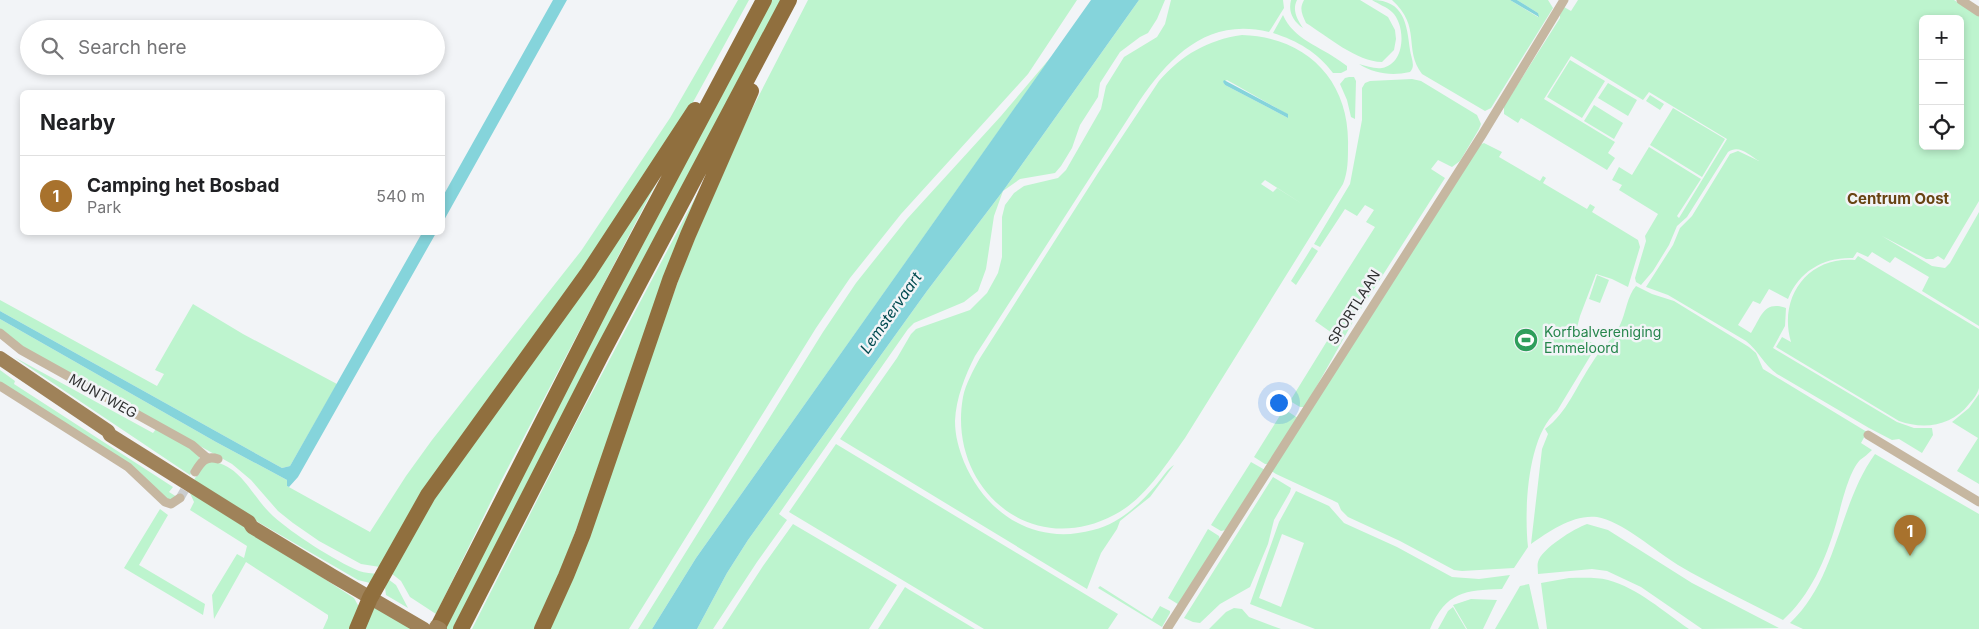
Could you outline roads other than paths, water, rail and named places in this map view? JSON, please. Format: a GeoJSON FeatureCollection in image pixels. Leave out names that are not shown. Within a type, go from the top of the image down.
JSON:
{"type":"FeatureCollection","features":[{"type":"Feature","properties":{"kind":"highway"},"geometry":{"type":"LineString","coordinates":[[438,629],[604,301],[764,0]]}},
{"type":"Feature","properties":{"kind":"highway"},"geometry":{"type":"LineString","coordinates":[[461,629],[606,345],[790,0]]}},
{"type":"Feature","properties":{"kind":"highway"},"geometry":{"type":"LineString","coordinates":[[542,629],[583,534],[647,344],[688,235],[790,0]]}},
{"type":"Feature","properties":{"kind":"highway"},"geometry":{"type":"LineString","coordinates":[[357,629],[372,595],[418,512],[444,472],[583,280],[685,124],[736,53]]}},
{"type":"Feature","properties":{"kind":"main road","name":"MUNTWEG"},"geometry":{"type":"LineString","coordinates":[[0,358],[108,431],[110,435],[249,522],[255,523],[418,623],[438,629]]}},
{"type":"Feature","properties":{"kind":"main road","name":"MUNTWEG"},"geometry":{"type":"LineString","coordinates":[[0,367],[105,435],[110,435]]}},
{"type":"Feature","properties":{"kind":"street"},"geometry":{"type":"LineString","coordinates":[[1553,0],[1563,3]]}},
{"type":"Feature","properties":{"kind":"street"},"geometry":{"type":"LineString","coordinates":[[1961,0],[1979,12]]}},
{"type":"Feature","properties":{"kind":"street","name":"SPORTLAAN"},"geometry":{"type":"LineString","coordinates":[[1167,629],[1482,135],[1563,3]]}},
{"type":"Feature","properties":{"kind":"street","name":"MUNTWEG"},"geometry":{"type":"LineString","coordinates":[[0,334],[21,350],[192,444],[207,458]]}},
{"type":"Feature","properties":{"kind":"street"},"geometry":{"type":"LineString","coordinates":[[0,386],[128,467],[165,502],[171,504],[180,498]]}},
{"type":"Feature","properties":{"kind":"street"},"geometry":{"type":"LineString","coordinates":[[1868,435],[1979,502]]}},
{"type":"Feature","properties":{"kind":"street"},"geometry":{"type":"LineString","coordinates":[[195,472],[200,463],[207,458],[218,459]]}},
{"type":"Feature","properties":{"kind":"water"},"geometry":{"type":"Polygon","coordinates":[[[553,0],[567,0],[445,218],[445,192],[553,0]]]}},
{"type":"Feature","properties":{"kind":"water","name":"Lemstervaart"},"geometry":{"type":"Polygon","coordinates":[[[1091,0],[1139,0],[1003,191],[927,291],[748,540],[727,573],[697,629],[652,629],[696,558],[1091,0]]]}},
{"type":"Feature","properties":{"kind":"water"},"geometry":{"type":"Polygon","coordinates":[[[1510,0],[1517,0],[1538,13],[1539,17],[1510,0]]]}},
{"type":"Feature","properties":{"kind":"water"},"geometry":{"type":"Polygon","coordinates":[[[1224,80],[1288,114],[1288,118],[1225,85],[1224,80]]]}},
{"type":"Feature","properties":{"kind":"water"},"geometry":{"type":"Polygon","coordinates":[[[421,235],[435,235],[298,477],[289,487],[287,486],[287,480],[216,442],[0,319],[0,311],[282,468],[290,466],[421,235]]]}},
{"type":"Feature","properties":{"kind":"tunnel"},"geometry":{"type":"LineString","coordinates":[[180,498],[195,472]]}},
{"type":"Feature","properties":{"kind":"place","name":"Korfbalvereniging Emmeloord"},"geometry":{"type":"Point","coordinates":[1526,340]}},
{"type":"Feature","properties":{"kind":"place","name":"Camping het Bosbad"},"geometry":{"type":"Point","coordinates":[1910,556]}},
{"type":"Feature","properties":{"kind":"district","name":"Centrum Oost"},"geometry":{"type":"Point","coordinates":[1898,199]}}]}
